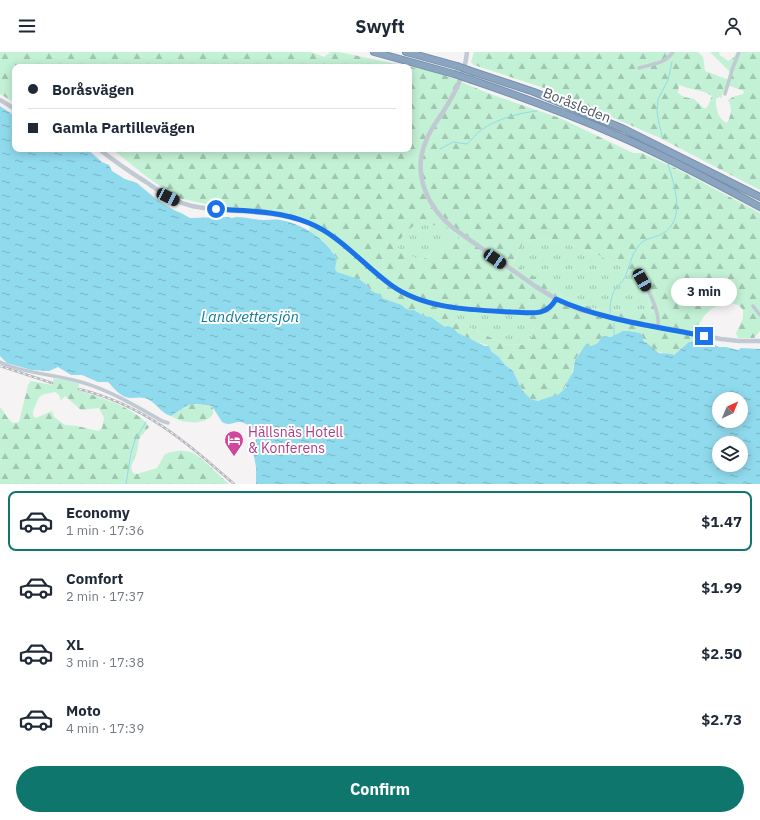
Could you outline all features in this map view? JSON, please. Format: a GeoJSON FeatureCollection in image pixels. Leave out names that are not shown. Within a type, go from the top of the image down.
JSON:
{"type":"FeatureCollection","features":[{"type":"Feature","properties":{"kind":"highway","name":"Boråsleden"},"geometry":{"type":"LineString","coordinates":[[374,52],[454,74],[532,100],[620,136],[760,207]]}},
{"type":"Feature","properties":{"kind":"highway","name":"Boråsleden"},"geometry":{"type":"LineString","coordinates":[[406,52],[457,66],[534,92],[624,129],[760,198]]}},
{"type":"Feature","properties":{"kind":"street"},"geometry":{"type":"LineString","coordinates":[[466,52],[462,74],[456,91],[431,131],[423,147],[421,164],[424,188],[434,210],[441,218],[535,286],[556,299],[588,312],[730,340],[760,342]]}},
{"type":"Feature","properties":{"kind":"street"},"geometry":{"type":"LineString","coordinates":[[640,68],[661,63],[673,52]]}},
{"type":"Feature","properties":{"kind":"street"},"geometry":{"type":"LineString","coordinates":[[726,94],[732,70],[739,52]]}},
{"type":"Feature","properties":{"kind":"street"},"geometry":{"type":"LineString","coordinates":[[0,100],[12,107]]}},
{"type":"Feature","properties":{"kind":"street"},"geometry":{"type":"LineString","coordinates":[[103,152],[158,191],[181,203],[208,208],[276,214],[294,218],[316,226],[340,242],[392,286],[409,296],[421,300],[448,306],[535,313],[548,310],[556,299]]}},
{"type":"Feature","properties":{"kind":"street"},"geometry":{"type":"LineString","coordinates":[[642,280],[652,298],[658,317],[658,327]]}},
{"type":"Feature","properties":{"kind":"street"},"geometry":{"type":"LineString","coordinates":[[753,306],[760,315]]}},
{"type":"Feature","properties":{"kind":"street"},"geometry":{"type":"LineString","coordinates":[[0,362],[14,368],[60,377],[90,385],[168,423]]}},
{"type":"Feature","properties":{"kind":"green space"},"geometry":{"type":"Polygon","coordinates":[[[0,52],[311,52],[324,57],[331,52],[339,52],[397,64],[12,64],[12,101],[0,94],[0,52]]]}},
{"type":"Feature","properties":{"kind":"green space"},"geometry":{"type":"Polygon","coordinates":[[[474,52],[698,52],[703,57],[705,71],[729,80],[732,74],[710,52],[719,52],[720,55],[728,61],[733,58],[737,52],[760,52],[760,190],[658,137],[544,88],[474,65],[471,62],[474,52]],[[679,85],[678,93],[684,97],[694,99],[705,109],[708,106],[712,96],[704,92],[679,85]],[[730,86],[722,94],[722,98],[719,97],[716,99],[716,107],[719,116],[727,123],[731,112],[731,106],[728,100],[743,94],[744,91],[730,86]]]}},
{"type":"Feature","properties":{"kind":"green space"},"geometry":{"type":"Polygon","coordinates":[[[412,67],[435,72],[490,94],[560,118],[633,153],[642,153],[675,168],[760,213],[760,331],[754,338],[738,338],[736,333],[743,318],[743,310],[740,306],[731,303],[718,306],[706,314],[694,328],[698,337],[698,343],[689,343],[674,355],[663,353],[654,349],[646,343],[640,333],[629,331],[611,337],[602,336],[598,343],[581,350],[575,360],[571,377],[563,390],[559,394],[538,401],[531,399],[522,390],[513,371],[491,351],[489,346],[474,341],[445,327],[431,317],[424,316],[414,310],[406,309],[402,305],[382,298],[371,291],[364,282],[337,272],[335,269],[337,259],[332,251],[318,236],[309,231],[311,222],[287,214],[206,204],[178,198],[147,177],[116,152],[412,152],[412,67]],[[421,222],[413,226],[403,236],[398,248],[405,254],[421,260],[454,240],[458,243],[463,241],[445,226],[437,226],[421,222]],[[549,238],[524,241],[513,263],[562,295],[590,307],[610,313],[620,310],[639,309],[652,314],[647,294],[638,276],[599,255],[549,238]],[[451,311],[452,319],[504,344],[525,345],[533,336],[534,327],[527,318],[517,315],[451,311]]]}},
{"type":"Feature","properties":{"kind":"green space"},"geometry":{"type":"Polygon","coordinates":[[[421,222],[437,226],[445,226],[463,241],[458,243],[448,242],[439,250],[421,260],[405,254],[398,248],[403,235],[410,228],[421,222]]]}},
{"type":"Feature","properties":{"kind":"green space"},"geometry":{"type":"Polygon","coordinates":[[[549,238],[599,255],[638,276],[647,294],[652,315],[620,310],[610,313],[590,307],[562,295],[513,264],[524,241],[549,238]]]}},
{"type":"Feature","properties":{"kind":"green space"},"geometry":{"type":"Polygon","coordinates":[[[450,310],[517,315],[527,318],[534,327],[533,336],[525,345],[504,344],[452,319],[450,310]]]}},
{"type":"Feature","properties":{"kind":"green space"},"geometry":{"type":"Polygon","coordinates":[[[54,378],[79,383],[78,390],[117,404],[144,420],[149,427],[139,439],[137,452],[131,467],[133,473],[137,474],[157,468],[165,454],[175,451],[186,451],[193,453],[200,458],[229,484],[0,484],[0,407],[13,423],[19,422],[28,385],[31,381],[52,385],[54,378]],[[55,392],[42,395],[38,399],[33,411],[34,417],[36,418],[52,411],[54,417],[65,425],[98,431],[102,428],[104,418],[99,408],[81,410],[65,396],[61,401],[59,395],[55,392]]]}},
{"type":"Feature","properties":{"kind":"green space"},"geometry":{"type":"Polygon","coordinates":[[[193,404],[212,406],[213,414],[207,420],[198,422],[182,421],[171,416],[188,405],[193,404]]]}},
{"type":"Feature","properties":{"kind":"water","name":"Landvettersjön"},"geometry":{"type":"Polygon","coordinates":[[[0,106],[12,114],[12,152],[90,152],[102,162],[109,165],[112,171],[125,179],[137,183],[156,199],[190,218],[243,217],[261,220],[278,220],[289,222],[313,233],[332,251],[337,259],[335,269],[337,272],[362,281],[372,291],[381,294],[382,298],[402,305],[406,309],[414,310],[424,316],[431,317],[445,327],[448,326],[453,328],[458,333],[485,346],[489,346],[491,351],[513,371],[522,390],[531,399],[538,401],[559,394],[566,387],[566,384],[573,372],[575,360],[586,344],[591,346],[598,343],[602,336],[611,337],[623,331],[640,333],[643,336],[643,340],[659,353],[674,355],[689,342],[708,345],[713,344],[719,347],[738,350],[741,348],[760,349],[760,484],[256,484],[256,467],[253,451],[257,435],[256,431],[243,422],[229,424],[222,422],[212,406],[197,404],[188,405],[171,416],[165,414],[154,403],[146,398],[130,398],[123,396],[108,382],[98,382],[82,375],[71,375],[58,367],[49,371],[31,370],[7,363],[0,356],[0,106]]]}},
{"type":"Feature","properties":{"kind":"waterway"},"geometry":{"type":"LineString","coordinates":[[663,139],[657,111],[658,99],[668,80],[672,62]]}},
{"type":"Feature","properties":{"kind":"waterway"},"geometry":{"type":"LineString","coordinates":[[440,149],[453,142],[467,144],[481,130],[494,123],[522,113],[537,111]]}},
{"type":"Feature","properties":{"kind":"waterway"},"geometry":{"type":"LineString","coordinates":[[610,313],[611,301],[615,289],[624,279],[637,248],[645,240],[662,234],[670,228],[674,220],[677,202],[668,164]]}},
{"type":"Feature","properties":{"kind":"waterway"},"geometry":{"type":"LineString","coordinates":[[614,323],[614,336]]}},
{"type":"Feature","properties":{"kind":"waterway"},"geometry":{"type":"LineString","coordinates":[[126,484],[131,453],[135,440],[146,422]]}},
{"type":"Feature","properties":{"kind":"railway"},"geometry":{"type":"LineString","coordinates":[[0,366],[52,383]]}},
{"type":"Feature","properties":{"kind":"railway"},"geometry":{"type":"LineString","coordinates":[[79,389],[124,405],[162,426],[181,439],[234,484]]}},
{"type":"Feature","properties":{"kind":"place","name":"Hällsnäs Hotell & Konferens"},"geometry":{"type":"Point","coordinates":[234,457]}},
{"type":"Feature","properties":{"kind":"route"},"geometry":{"type":"LineString","coordinates":[[216,209],[276,214],[294,218],[316,226],[340,242],[392,286],[409,296],[435,304],[535,313],[548,310],[556,299],[580,310],[704,336]]}}]}
